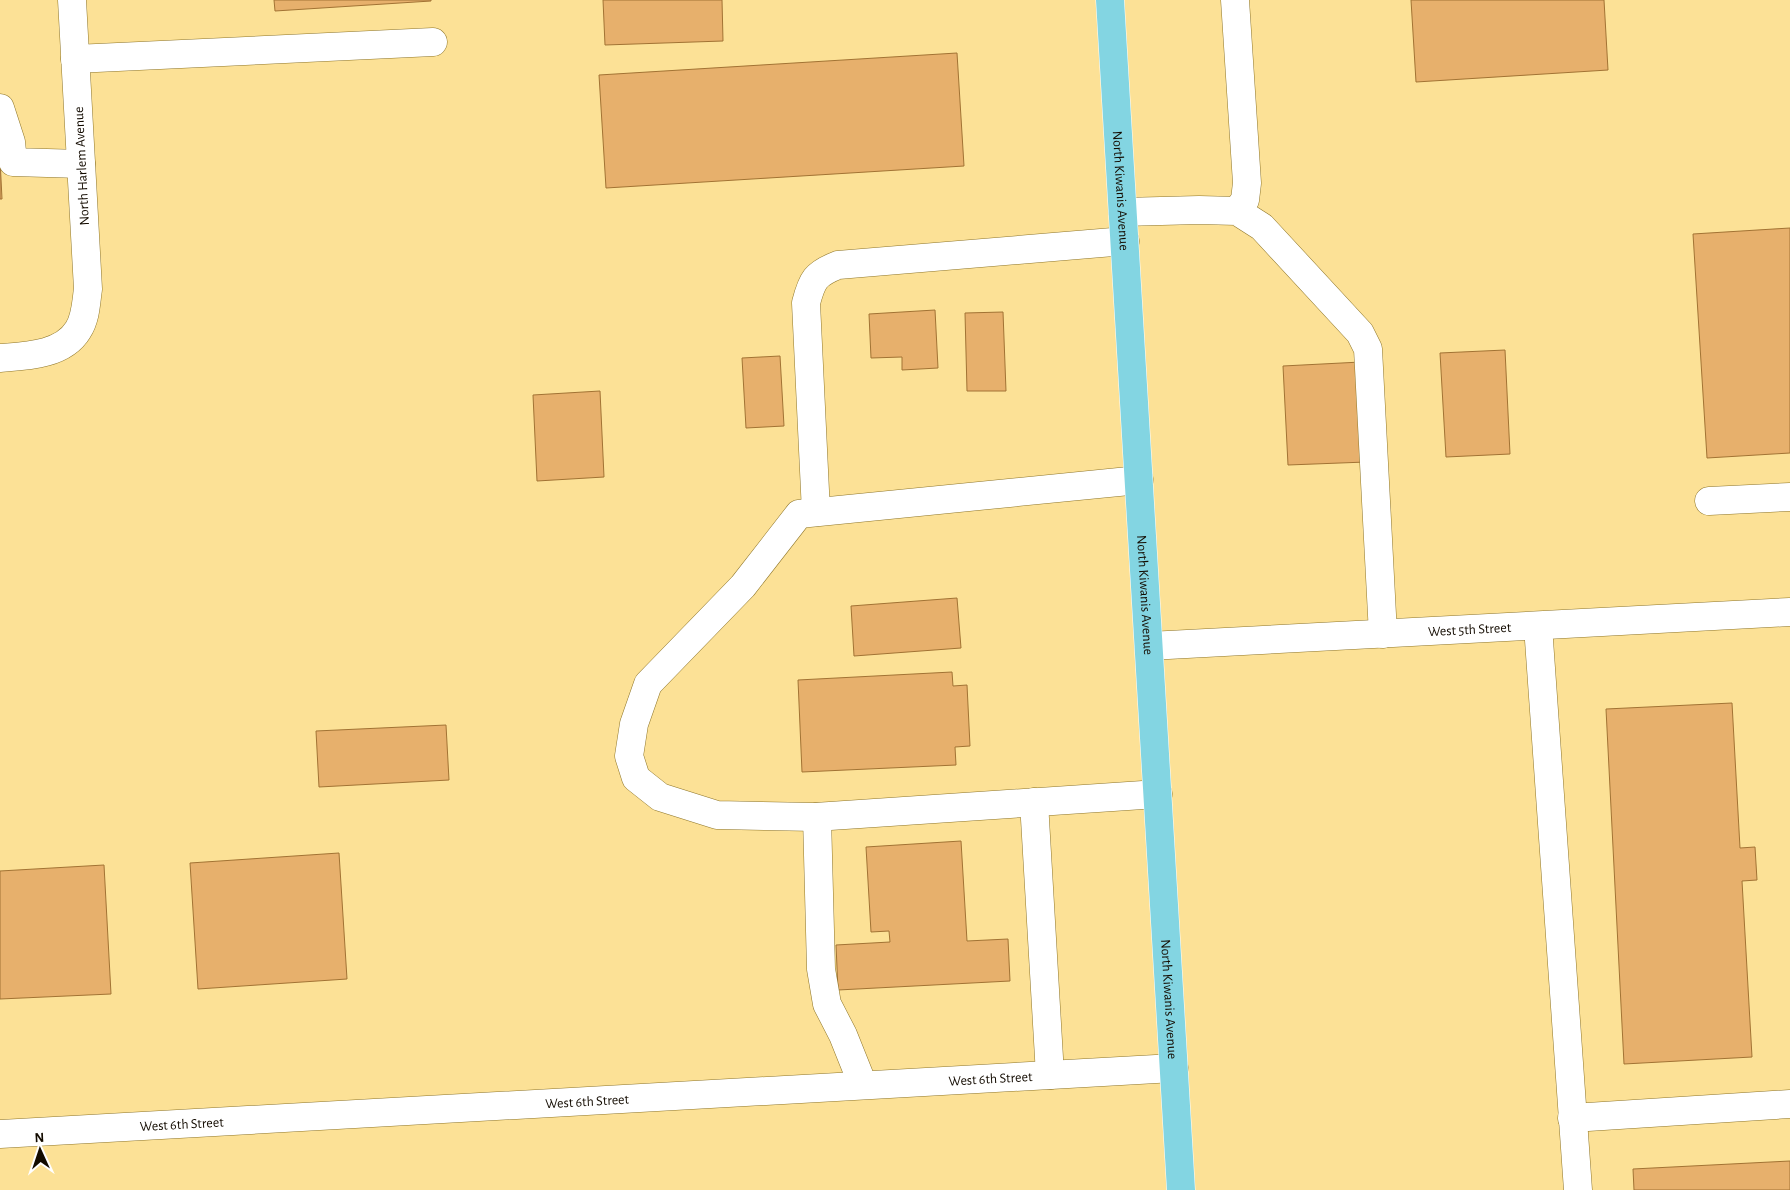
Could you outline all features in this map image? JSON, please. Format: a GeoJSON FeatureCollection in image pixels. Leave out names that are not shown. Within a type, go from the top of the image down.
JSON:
{"type":"FeatureCollection","features":[{"type":"Feature","properties":{"kind":"main road","name":"North Kiwanis Avenue"},"geometry":{"type":"LineString","coordinates":[[1110,0],[1181,1190]]}},
{"type":"Feature","properties":{"kind":"street","name":"North Harlem Avenue"},"geometry":{"type":"LineString","coordinates":[[0,358],[38,354],[62,346],[78,331],[85,314],[88,289],[72,0]]}},
{"type":"Feature","properties":{"kind":"street"},"geometry":{"type":"LineString","coordinates":[[1235,0],[1247,183],[1246,200],[1237,211]]}},
{"type":"Feature","properties":{"kind":"street"},"geometry":{"type":"LineString","coordinates":[[75,59],[433,42]]}},
{"type":"Feature","properties":{"kind":"street"},"geometry":{"type":"LineString","coordinates":[[0,108],[11,142],[13,162],[81,164]]}},
{"type":"Feature","properties":{"kind":"street"},"geometry":{"type":"LineString","coordinates":[[1123,212],[1237,211],[1262,227],[1360,333],[1368,349],[1383,634]]}},
{"type":"Feature","properties":{"kind":"street"},"geometry":{"type":"LineString","coordinates":[[816,512],[806,303],[810,285],[820,272],[838,265],[1125,241]]}},
{"type":"Feature","properties":{"kind":"street"},"geometry":{"type":"LineString","coordinates":[[1139,480],[799,514],[743,586],[648,684],[634,724],[629,756],[636,778],[660,797],[717,816],[817,816],[1158,794]]}},
{"type":"Feature","properties":{"kind":"street"},"geometry":{"type":"LineString","coordinates":[[1709,501],[1790,497]]}},
{"type":"Feature","properties":{"kind":"street","name":"West 5th Street"},"geometry":{"type":"LineString","coordinates":[[1149,646],[1790,612]]}},
{"type":"Feature","properties":{"kind":"street"},"geometry":{"type":"LineString","coordinates":[[1538,626],[1578,1190]]}},
{"type":"Feature","properties":{"kind":"street"},"geometry":{"type":"LineString","coordinates":[[1034,802],[1050,1075]]}},
{"type":"Feature","properties":{"kind":"street"},"geometry":{"type":"LineString","coordinates":[[817,816],[821,969],[827,1004],[843,1035],[863,1085]]}},
{"type":"Feature","properties":{"kind":"street","name":"West 6th Street"},"geometry":{"type":"LineString","coordinates":[[0,1134],[1174,1068]]}},
{"type":"Feature","properties":{"kind":"street"},"geometry":{"type":"LineString","coordinates":[[1572,1118],[1790,1104]]}},
{"type":"Feature","properties":{"kind":"building"},"geometry":{"type":"Polygon","coordinates":[[[274,0],[431,0],[431,1],[275,11],[274,0]]]}},
{"type":"Feature","properties":{"kind":"building"},"geometry":{"type":"Polygon","coordinates":[[[603,0],[722,0],[723,41],[605,45],[603,0]]]}},
{"type":"Feature","properties":{"kind":"building"},"geometry":{"type":"Polygon","coordinates":[[[1411,0],[1604,0],[1608,70],[1416,82],[1411,0]]]}},
{"type":"Feature","properties":{"kind":"building"},"geometry":{"type":"Polygon","coordinates":[[[957,53],[964,166],[606,188],[599,75],[957,53]]]}},
{"type":"Feature","properties":{"kind":"building"},"geometry":{"type":"Polygon","coordinates":[[[0,159],[2,199],[0,199],[0,159]]]}},
{"type":"Feature","properties":{"kind":"building"},"geometry":{"type":"Polygon","coordinates":[[[1790,228],[1790,453],[1707,458],[1693,234],[1790,228]]]}},
{"type":"Feature","properties":{"kind":"building"},"geometry":{"type":"Polygon","coordinates":[[[935,310],[938,368],[902,370],[902,357],[871,358],[869,314],[935,310]]]}},
{"type":"Feature","properties":{"kind":"building"},"geometry":{"type":"Polygon","coordinates":[[[1003,312],[1006,391],[967,391],[965,313],[1003,312]]]}},
{"type":"Feature","properties":{"kind":"building"},"geometry":{"type":"Polygon","coordinates":[[[1505,350],[1510,454],[1446,457],[1440,353],[1505,350]]]}},
{"type":"Feature","properties":{"kind":"building"},"geometry":{"type":"Polygon","coordinates":[[[780,356],[784,426],[746,428],[742,358],[780,356]]]}},
{"type":"Feature","properties":{"kind":"building"},"geometry":{"type":"Polygon","coordinates":[[[1361,362],[1366,462],[1288,465],[1283,366],[1361,362]]]}},
{"type":"Feature","properties":{"kind":"building"},"geometry":{"type":"Polygon","coordinates":[[[600,391],[604,477],[537,481],[533,395],[600,391]]]}},
{"type":"Feature","properties":{"kind":"building"},"geometry":{"type":"Polygon","coordinates":[[[957,598],[961,648],[854,656],[851,606],[957,598]]]}},
{"type":"Feature","properties":{"kind":"building"},"geometry":{"type":"Polygon","coordinates":[[[952,672],[953,686],[967,685],[970,746],[955,747],[956,765],[802,772],[798,680],[952,672]]]}},
{"type":"Feature","properties":{"kind":"building"},"geometry":{"type":"Polygon","coordinates":[[[1732,703],[1740,848],[1755,847],[1757,880],[1742,881],[1752,1057],[1624,1064],[1606,709],[1732,703]]]}},
{"type":"Feature","properties":{"kind":"building"},"geometry":{"type":"Polygon","coordinates":[[[446,725],[449,780],[319,787],[316,731],[446,725]]]}},
{"type":"Feature","properties":{"kind":"building"},"geometry":{"type":"Polygon","coordinates":[[[961,841],[967,941],[1008,939],[1010,981],[838,990],[836,945],[890,942],[889,931],[871,932],[866,847],[961,841]]]}},
{"type":"Feature","properties":{"kind":"building"},"geometry":{"type":"Polygon","coordinates":[[[339,853],[347,979],[198,989],[190,863],[339,853]]]}},
{"type":"Feature","properties":{"kind":"building"},"geometry":{"type":"Polygon","coordinates":[[[104,865],[111,994],[0,999],[0,871],[104,865]]]}},
{"type":"Feature","properties":{"kind":"building"},"geometry":{"type":"Polygon","coordinates":[[[1790,1161],[1790,1190],[1634,1190],[1633,1169],[1790,1161]]]}}]}
